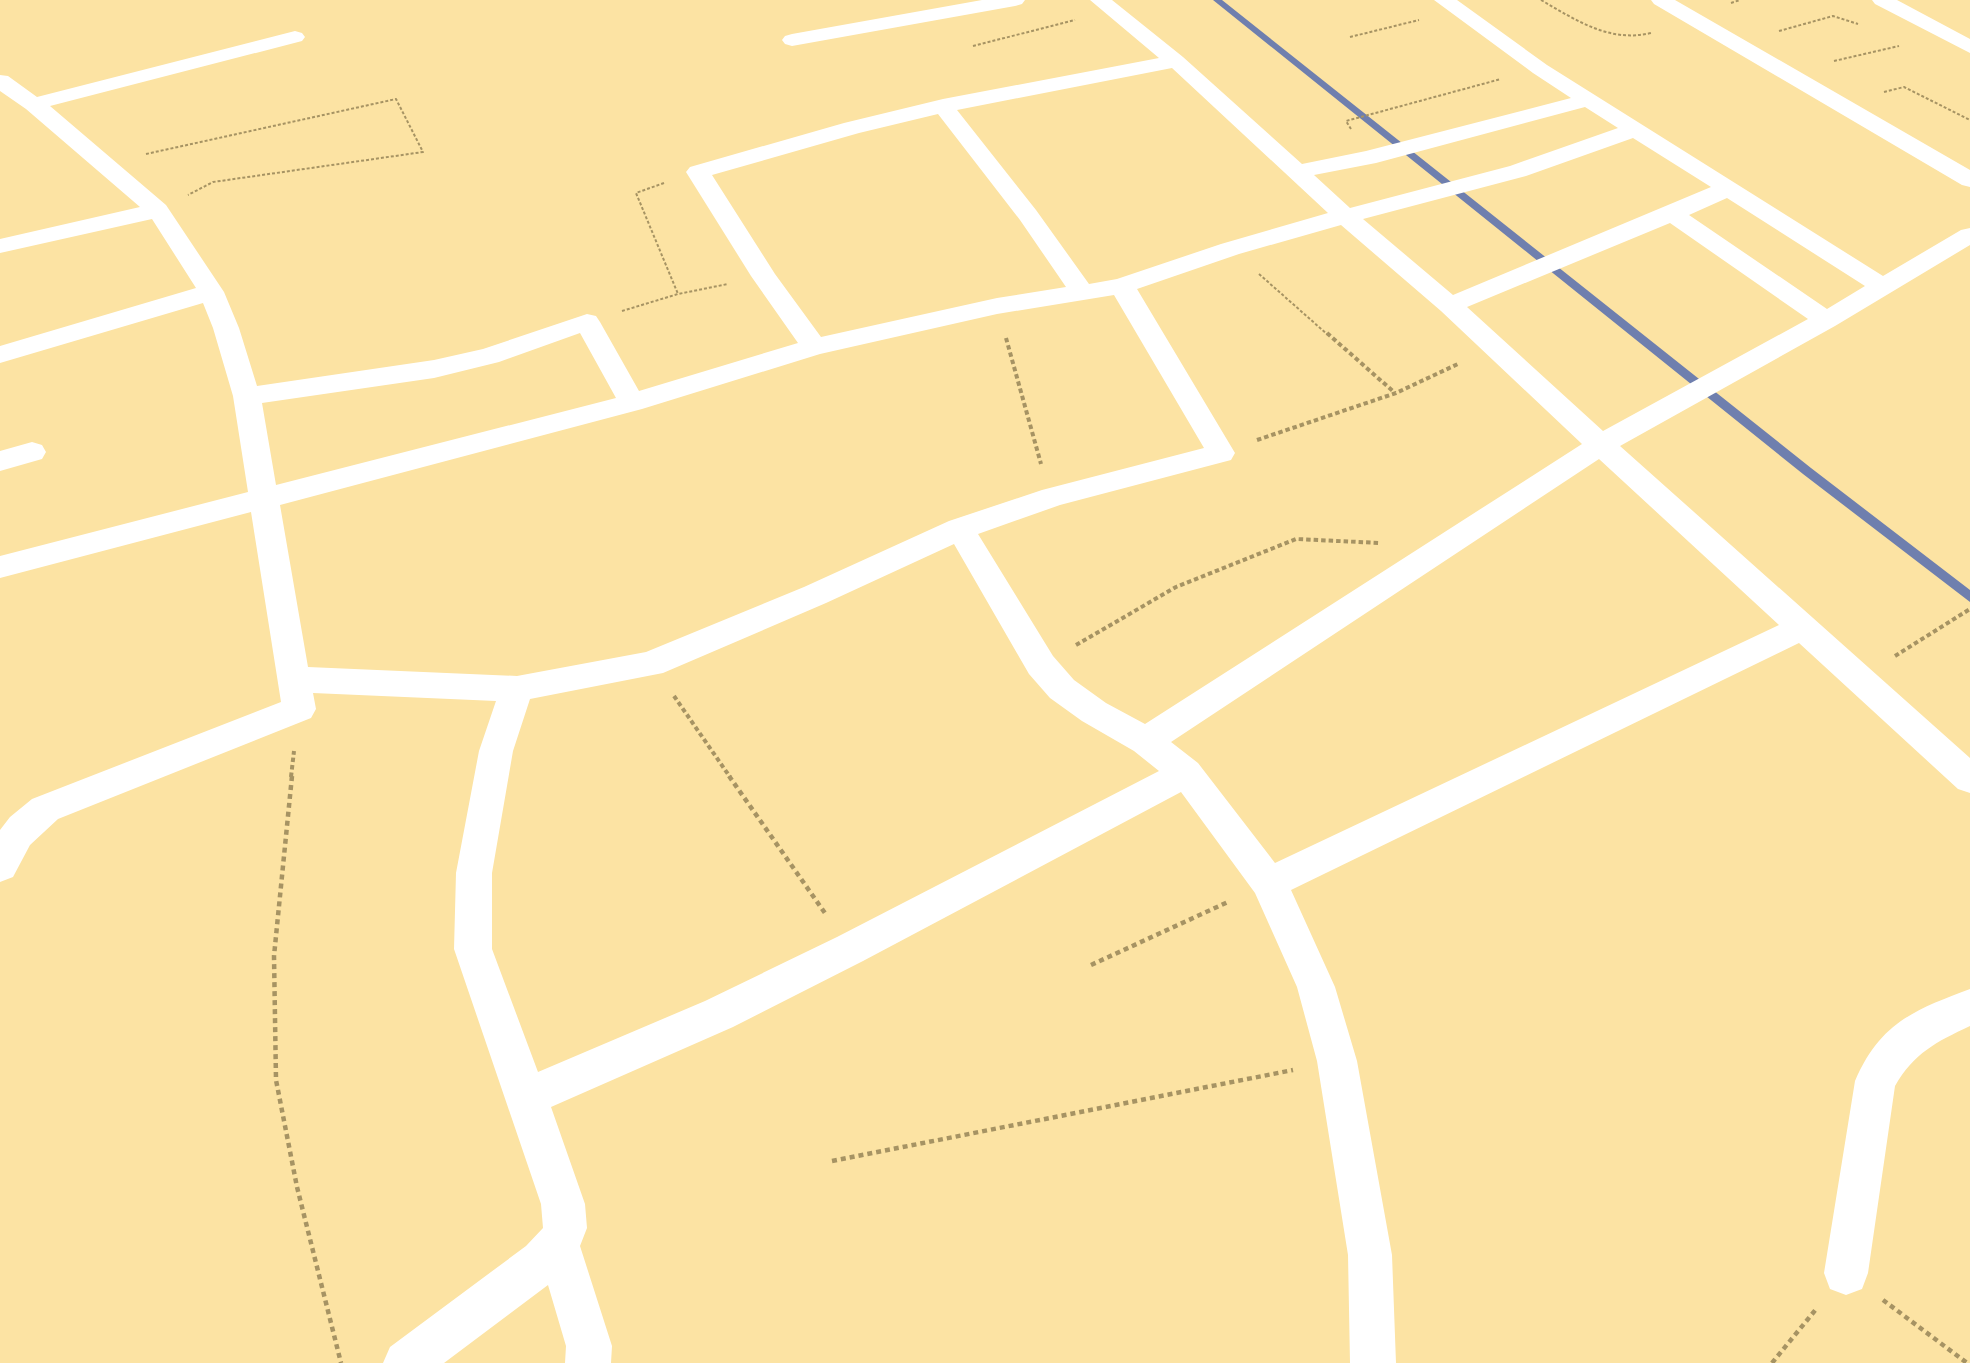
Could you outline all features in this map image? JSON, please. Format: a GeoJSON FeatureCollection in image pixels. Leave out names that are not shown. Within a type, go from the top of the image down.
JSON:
{"type":"FeatureCollection","features":[{"type":"Feature","properties":{"kind":"street"},"geometry":{"type":"LineString","coordinates":[[792,40],[1015,0]]}},
{"type":"Feature","properties":{"kind":"street"},"geometry":{"type":"LineString","coordinates":[[1661,0],[1970,180]]}},
{"type":"Feature","properties":{"kind":"street"},"geometry":{"type":"LineString","coordinates":[[1882,0],[1970,47]]}},
{"type":"Feature","properties":{"kind":"street"},"geometry":{"type":"LineString","coordinates":[[1107,5],[1176,61],[1344,216],[1450,305],[1493,347],[1970,779]]}},
{"type":"Feature","properties":{"kind":"street"},"geometry":{"type":"LineString","coordinates":[[1451,5],[1540,69],[1884,287]]}},
{"type":"Feature","properties":{"kind":"street"},"geometry":{"type":"LineString","coordinates":[[34,104],[295,37]]}},
{"type":"Feature","properties":{"kind":"street"},"geometry":{"type":"LineString","coordinates":[[814,347],[764,276],[698,172],[852,128],[943,106],[1176,61]]}},
{"type":"Feature","properties":{"kind":"street"},"geometry":{"type":"LineString","coordinates":[[0,81],[34,104],[158,210],[211,292],[226,328],[247,396],[297,694]]}},
{"type":"Feature","properties":{"kind":"street"},"geometry":{"type":"LineString","coordinates":[[1297,172],[1368,158],[1588,99]]}},
{"type":"Feature","properties":{"kind":"street"},"geometry":{"type":"LineString","coordinates":[[943,106],[1028,215],[1082,292]]}},
{"type":"Feature","properties":{"kind":"street"},"geometry":{"type":"LineString","coordinates":[[0,567],[632,402],[814,347],[998,306],[1122,286],[1230,249],[1344,216],[1518,171],[1637,129]]}},
{"type":"Feature","properties":{"kind":"street"},"geometry":{"type":"LineString","coordinates":[[1450,305],[1672,214],[1729,188]]}},
{"type":"Feature","properties":{"kind":"street"},"geometry":{"type":"LineString","coordinates":[[0,246],[158,210]]}},
{"type":"Feature","properties":{"kind":"street"},"geometry":{"type":"LineString","coordinates":[[1672,214],[1826,320]]}},
{"type":"Feature","properties":{"kind":"street"},"geometry":{"type":"LineString","coordinates":[[1146,741],[1602,444],[1826,320],[1970,235]]}},
{"type":"Feature","properties":{"kind":"street"},"geometry":{"type":"LineString","coordinates":[[1946,249],[1970,264]]}},
{"type":"Feature","properties":{"kind":"street"},"geometry":{"type":"LineString","coordinates":[[0,866],[10,842],[25,824],[45,808],[297,694],[517,689],[651,664],[815,595],[960,529],[1052,497],[1221,453],[1122,286]]}},
{"type":"Feature","properties":{"kind":"street"},"geometry":{"type":"LineString","coordinates":[[0,355],[211,292]]}},
{"type":"Feature","properties":{"kind":"street"},"geometry":{"type":"LineString","coordinates":[[247,396],[434,369],[490,356],[587,321],[632,402]]}},
{"type":"Feature","properties":{"kind":"street"},"geometry":{"type":"LineString","coordinates":[[0,461],[32,452]]}},
{"type":"Feature","properties":{"kind":"street"},"geometry":{"type":"LineString","coordinates":[[960,529],[1041,665],[1062,689],[1094,712],[1146,741],[1186,773],[1269,883],[1316,987],[1337,1061],[1370,1256],[1372,1363]]}},
{"type":"Feature","properties":{"kind":"street"},"geometry":{"type":"LineString","coordinates":[[1269,883],[1804,627]]}},
{"type":"Feature","properties":{"kind":"street"},"geometry":{"type":"LineString","coordinates":[[406,1363],[533,1269],[558,1246],[565,1228],[563,1204],[527,1097],[472,949],[474,873],[496,751],[517,689]]}},
{"type":"Feature","properties":{"kind":"street"},"geometry":{"type":"LineString","coordinates":[[527,1097],[719,1014],[850,949],[1186,773]]}},
{"type":"Feature","properties":{"kind":"street"},"geometry":{"type":"LineString","coordinates":[[1846,1273],[1875,1082],[1892,1053],[1921,1029],[1970,1007]]}},
{"type":"Feature","properties":{"kind":"street"},"geometry":{"type":"LineString","coordinates":[[558,1246],[588,1346],[588,1363]]}},
{"type":"Feature","properties":{"kind":"path"},"geometry":{"type":"LineString","coordinates":[[1541,0],[1600,33],[1641,36],[1692,18]]}},
{"type":"Feature","properties":{"kind":"path"},"geometry":{"type":"LineString","coordinates":[[973,46],[1107,5]]}},
{"type":"Feature","properties":{"kind":"path"},"geometry":{"type":"LineString","coordinates":[[1350,37],[1451,5]]}},
{"type":"Feature","properties":{"kind":"path"},"geometry":{"type":"LineString","coordinates":[[1735,43],[1833,16],[1863,26]]}},
{"type":"Feature","properties":{"kind":"path"},"geometry":{"type":"LineString","coordinates":[[1786,72],[1901,45]]}},
{"type":"Feature","properties":{"kind":"path"},"geometry":{"type":"LineString","coordinates":[[1368,158],[1346,121],[1540,69]]}},
{"type":"Feature","properties":{"kind":"path"},"geometry":{"type":"LineString","coordinates":[[1840,103],[1904,87],[1970,120]]}},
{"type":"Feature","properties":{"kind":"path"},"geometry":{"type":"LineString","coordinates":[[105,163],[396,99],[423,152],[213,182],[158,210]]}},
{"type":"Feature","properties":{"kind":"path"},"geometry":{"type":"LineString","coordinates":[[678,294],[636,193],[698,172]]}},
{"type":"Feature","properties":{"kind":"path"},"geometry":{"type":"LineString","coordinates":[[1230,249],[1396,393]]}},
{"type":"Feature","properties":{"kind":"path"},"geometry":{"type":"LineString","coordinates":[[587,321],[678,294],[764,276]]}},
{"type":"Feature","properties":{"kind":"path"},"geometry":{"type":"LineString","coordinates":[[998,306],[1038,455],[1052,497]]}},
{"type":"Feature","properties":{"kind":"path"},"geometry":{"type":"LineString","coordinates":[[1221,453],[1396,393],[1493,347]]}},
{"type":"Feature","properties":{"kind":"path"},"geometry":{"type":"LineString","coordinates":[[1041,665],[1176,587],[1296,539],[1446,546]]}},
{"type":"Feature","properties":{"kind":"path"},"geometry":{"type":"LineString","coordinates":[[1859,679],[1970,609]]}},
{"type":"Feature","properties":{"kind":"path"},"geometry":{"type":"LineString","coordinates":[[651,664],[850,949]]}},
{"type":"Feature","properties":{"kind":"path"},"geometry":{"type":"LineString","coordinates":[[297,694],[274,956],[276,1080],[297,1187],[341,1363]]}},
{"type":"Feature","properties":{"kind":"path"},"geometry":{"type":"LineString","coordinates":[[1091,965],[1269,883]]}},
{"type":"Feature","properties":{"kind":"path"},"geometry":{"type":"LineString","coordinates":[[832,1161],[1337,1061]]}},
{"type":"Feature","properties":{"kind":"path"},"geometry":{"type":"LineString","coordinates":[[1772,1363],[1846,1273],[1967,1363]]}},
{"type":"Feature","properties":{"kind":"waterway"},"geometry":{"type":"LineString","coordinates":[[1217,0],[1807,471],[1970,597]]}}]}
